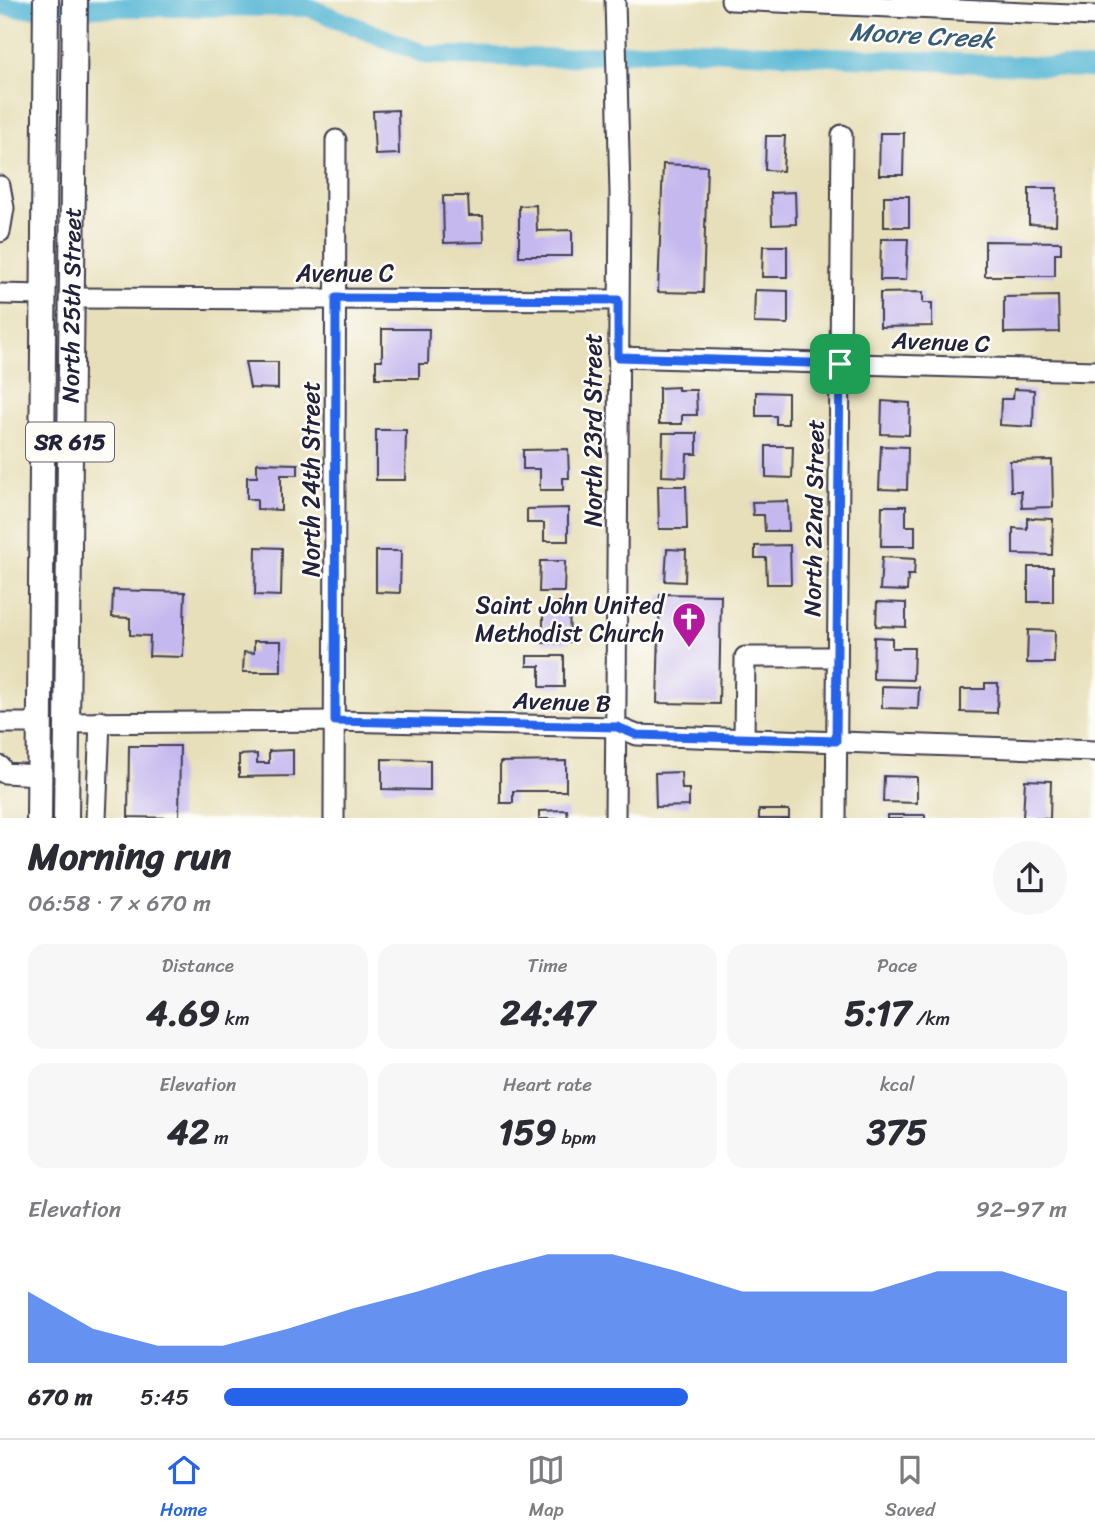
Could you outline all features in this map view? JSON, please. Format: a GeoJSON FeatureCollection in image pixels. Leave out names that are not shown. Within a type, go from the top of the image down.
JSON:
{"type":"FeatureCollection","features":[{"type":"Feature","properties":{"kind":"main road","name":"North 25th Street"},"geometry":{"type":"LineString","coordinates":[[39,818],[46,0]]}},
{"type":"Feature","properties":{"kind":"main road","name":"North 25th Street"},"geometry":{"type":"LineString","coordinates":[[66,818],[75,0]]}},
{"type":"Feature","properties":{"kind":"main road"},"geometry":{"type":"LineString","coordinates":[[46,89],[54,112],[56,264],[72,298]]}},
{"type":"Feature","properties":{"kind":"street","name":"North 23rd Street"},"geometry":{"type":"LineString","coordinates":[[615,0],[615,86],[620,193],[615,818]]}},
{"type":"Feature","properties":{"kind":"street"},"geometry":{"type":"LineString","coordinates":[[731,0],[875,2],[1095,16]]}},
{"type":"Feature","properties":{"kind":"street","name":"North 22nd Street"},"geometry":{"type":"LineString","coordinates":[[836,818],[842,135]]}},
{"type":"Feature","properties":{"kind":"street","name":"North 24th Street"},"geometry":{"type":"LineString","coordinates":[[334,818],[336,140]]}},
{"type":"Feature","properties":{"kind":"street"},"geometry":{"type":"LineString","coordinates":[[0,186],[4,208],[0,232]]}},
{"type":"Feature","properties":{"kind":"street"},"geometry":{"type":"LineString","coordinates":[[0,294],[43,295]]}},
{"type":"Feature","properties":{"kind":"street","name":"Avenue C"},"geometry":{"type":"LineString","coordinates":[[72,298],[618,300]]}},
{"type":"Feature","properties":{"kind":"street","name":"Avenue C"},"geometry":{"type":"LineString","coordinates":[[618,357],[1095,371]]}},
{"type":"Feature","properties":{"kind":"street"},"geometry":{"type":"LineString","coordinates":[[744,738],[745,657],[837,657]]}},
{"type":"Feature","properties":{"kind":"street"},"geometry":{"type":"LineString","coordinates":[[96,818],[100,721]]}},
{"type":"Feature","properties":{"kind":"street","name":"Avenue B"},"geometry":{"type":"LineString","coordinates":[[67,723],[335,721],[617,727],[637,735],[1095,751]]}},
{"type":"Feature","properties":{"kind":"street"},"geometry":{"type":"LineString","coordinates":[[0,723],[39,723]]}},
{"type":"Feature","properties":{"kind":"street"},"geometry":{"type":"LineString","coordinates":[[1,771],[39,775]]}},
{"type":"Feature","properties":{"kind":"building"},"geometry":{"type":"Polygon","coordinates":[[[398,110],[399,154],[375,155],[373,111],[398,110]]]}},
{"type":"Feature","properties":{"kind":"building"},"geometry":{"type":"Polygon","coordinates":[[[880,133],[904,133],[903,175],[879,175],[880,133]]]}},
{"type":"Feature","properties":{"kind":"building"},"geometry":{"type":"Polygon","coordinates":[[[766,136],[785,136],[783,171],[765,170],[766,136]]]}},
{"type":"Feature","properties":{"kind":"building"},"geometry":{"type":"Polygon","coordinates":[[[663,164],[707,166],[703,293],[658,292],[663,164]]]}},
{"type":"Feature","properties":{"kind":"building"},"geometry":{"type":"Polygon","coordinates":[[[1029,188],[1057,188],[1056,225],[1029,224],[1029,188]]]}},
{"type":"Feature","properties":{"kind":"building"},"geometry":{"type":"Polygon","coordinates":[[[795,192],[796,224],[772,225],[771,193],[795,192]]]}},
{"type":"Feature","properties":{"kind":"building"},"geometry":{"type":"Polygon","coordinates":[[[443,196],[468,196],[469,216],[483,216],[484,242],[444,243],[443,196]]]}},
{"type":"Feature","properties":{"kind":"building"},"geometry":{"type":"Polygon","coordinates":[[[884,196],[909,196],[909,227],[884,227],[884,196]]]}},
{"type":"Feature","properties":{"kind":"building"},"geometry":{"type":"Polygon","coordinates":[[[536,205],[537,231],[572,230],[572,256],[519,256],[519,206],[536,205]]]}},
{"type":"Feature","properties":{"kind":"building"},"geometry":{"type":"Polygon","coordinates":[[[881,239],[908,239],[906,280],[880,280],[881,239]]]}},
{"type":"Feature","properties":{"kind":"building"},"geometry":{"type":"Polygon","coordinates":[[[985,241],[1061,242],[1061,253],[1055,253],[1055,276],[985,276],[985,241]]]}},
{"type":"Feature","properties":{"kind":"building"},"geometry":{"type":"Polygon","coordinates":[[[763,246],[787,246],[787,277],[762,277],[763,246]]]}},
{"type":"Feature","properties":{"kind":"building"},"geometry":{"type":"Polygon","coordinates":[[[755,290],[788,291],[788,324],[754,323],[755,290]]]}},
{"type":"Feature","properties":{"kind":"building"},"geometry":{"type":"Polygon","coordinates":[[[923,292],[923,303],[932,303],[932,326],[880,327],[880,293],[923,292]]]}},
{"type":"Feature","properties":{"kind":"building"},"geometry":{"type":"Polygon","coordinates":[[[1058,296],[1059,332],[1004,333],[1004,297],[1058,296]]]}},
{"type":"Feature","properties":{"kind":"building"},"geometry":{"type":"Polygon","coordinates":[[[382,329],[429,329],[428,364],[419,364],[419,378],[376,378],[376,360],[382,360],[382,329]]]}},
{"type":"Feature","properties":{"kind":"building"},"geometry":{"type":"Polygon","coordinates":[[[245,362],[278,362],[278,389],[250,388],[245,362]]]}},
{"type":"Feature","properties":{"kind":"building"},"geometry":{"type":"Polygon","coordinates":[[[678,387],[678,390],[696,390],[697,415],[682,415],[682,424],[659,424],[659,388],[678,387]]]}},
{"type":"Feature","properties":{"kind":"building"},"geometry":{"type":"Polygon","coordinates":[[[1014,389],[1034,390],[1033,427],[1000,425],[1001,399],[1013,399],[1014,389]]]}},
{"type":"Feature","properties":{"kind":"building"},"geometry":{"type":"Polygon","coordinates":[[[756,392],[788,393],[788,424],[776,424],[776,416],[756,416],[756,392]]]}},
{"type":"Feature","properties":{"kind":"building"},"geometry":{"type":"Polygon","coordinates":[[[882,401],[910,403],[909,435],[881,434],[882,401]]]}},
{"type":"Feature","properties":{"kind":"building"},"geometry":{"type":"Polygon","coordinates":[[[376,430],[406,430],[405,480],[376,480],[376,430]]]}},
{"type":"Feature","properties":{"kind":"building"},"geometry":{"type":"Polygon","coordinates":[[[663,433],[697,433],[697,454],[687,454],[686,477],[662,476],[663,433]]]}},
{"type":"Feature","properties":{"kind":"building"},"geometry":{"type":"Polygon","coordinates":[[[766,446],[793,446],[792,478],[766,477],[766,446]]]}},
{"type":"Feature","properties":{"kind":"building"},"geometry":{"type":"Polygon","coordinates":[[[881,446],[908,447],[907,490],[879,489],[881,446]]]}},
{"type":"Feature","properties":{"kind":"building"},"geometry":{"type":"Polygon","coordinates":[[[568,449],[569,478],[563,478],[563,490],[540,490],[540,469],[523,469],[523,450],[568,449]]]}},
{"type":"Feature","properties":{"kind":"building"},"geometry":{"type":"Polygon","coordinates":[[[1052,460],[1053,507],[1022,508],[1021,491],[1011,491],[1010,461],[1052,460]]]}},
{"type":"Feature","properties":{"kind":"building"},"geometry":{"type":"Polygon","coordinates":[[[257,463],[298,464],[298,475],[281,475],[281,510],[257,509],[257,499],[247,499],[247,477],[257,477],[257,463]]]}},
{"type":"Feature","properties":{"kind":"building"},"geometry":{"type":"Polygon","coordinates":[[[658,486],[686,486],[687,529],[659,529],[658,486]]]}},
{"type":"Feature","properties":{"kind":"building"},"geometry":{"type":"Polygon","coordinates":[[[788,501],[789,531],[765,531],[764,515],[753,515],[752,502],[788,501]]]}},
{"type":"Feature","properties":{"kind":"building"},"geometry":{"type":"Polygon","coordinates":[[[882,506],[906,506],[906,526],[915,526],[915,546],[881,546],[882,506]]]}},
{"type":"Feature","properties":{"kind":"building"},"geometry":{"type":"Polygon","coordinates":[[[568,508],[568,541],[544,541],[544,523],[527,523],[527,509],[568,508]]]}},
{"type":"Feature","properties":{"kind":"building"},"geometry":{"type":"Polygon","coordinates":[[[1027,518],[1053,519],[1052,555],[1013,554],[1013,528],[1027,529],[1027,518]]]}},
{"type":"Feature","properties":{"kind":"building"},"geometry":{"type":"Polygon","coordinates":[[[790,545],[791,584],[767,584],[766,558],[755,558],[755,546],[790,545]]]}},
{"type":"Feature","properties":{"kind":"building"},"geometry":{"type":"Polygon","coordinates":[[[256,547],[282,548],[281,596],[255,595],[256,547]]]}},
{"type":"Feature","properties":{"kind":"building"},"geometry":{"type":"Polygon","coordinates":[[[667,549],[686,550],[685,582],[665,581],[667,549]]]}},
{"type":"Feature","properties":{"kind":"building"},"geometry":{"type":"Polygon","coordinates":[[[376,551],[401,551],[400,593],[376,592],[376,551]]]}},
{"type":"Feature","properties":{"kind":"building"},"geometry":{"type":"Polygon","coordinates":[[[882,557],[915,559],[914,575],[908,575],[907,591],[880,590],[882,557]]]}},
{"type":"Feature","properties":{"kind":"building"},"geometry":{"type":"Polygon","coordinates":[[[540,561],[565,561],[564,592],[539,592],[540,561]]]}},
{"type":"Feature","properties":{"kind":"building"},"geometry":{"type":"Polygon","coordinates":[[[1028,567],[1053,567],[1053,602],[1028,602],[1028,567]]]}},
{"type":"Feature","properties":{"kind":"building"},"geometry":{"type":"Polygon","coordinates":[[[113,590],[185,592],[183,657],[149,656],[150,636],[130,635],[130,618],[112,617],[113,590]]]}},
{"type":"Feature","properties":{"kind":"building","name":"Saint John United Methodist Church"},"geometry":{"type":"Polygon","coordinates":[[[660,594],[721,595],[719,704],[657,703],[660,594]]]}},
{"type":"Feature","properties":{"kind":"building"},"geometry":{"type":"Polygon","coordinates":[[[877,602],[906,603],[906,627],[876,626],[877,602]]]}},
{"type":"Feature","properties":{"kind":"building"},"geometry":{"type":"Polygon","coordinates":[[[555,603],[569,603],[570,642],[543,643],[543,612],[555,612],[555,603]]]}},
{"type":"Feature","properties":{"kind":"building"},"geometry":{"type":"Polygon","coordinates":[[[1028,630],[1055,631],[1054,663],[1027,663],[1028,630]]]}},
{"type":"Feature","properties":{"kind":"building"},"geometry":{"type":"Polygon","coordinates":[[[874,637],[892,638],[892,648],[914,648],[913,680],[873,679],[874,637]]]}},
{"type":"Feature","properties":{"kind":"building"},"geometry":{"type":"Polygon","coordinates":[[[254,641],[281,641],[281,672],[243,672],[244,652],[254,653],[254,641]]]}},
{"type":"Feature","properties":{"kind":"building"},"geometry":{"type":"Polygon","coordinates":[[[527,656],[564,656],[564,687],[540,687],[540,666],[527,666],[527,656]]]}},
{"type":"Feature","properties":{"kind":"building"},"geometry":{"type":"Polygon","coordinates":[[[985,683],[998,683],[997,713],[961,712],[961,689],[985,689],[985,683]]]}},
{"type":"Feature","properties":{"kind":"building"},"geometry":{"type":"Polygon","coordinates":[[[882,686],[919,687],[918,709],[882,708],[882,686]]]}},
{"type":"Feature","properties":{"kind":"building"},"geometry":{"type":"Polygon","coordinates":[[[129,746],[180,746],[179,818],[128,817],[129,746]]]}},
{"type":"Feature","properties":{"kind":"building"},"geometry":{"type":"Polygon","coordinates":[[[293,750],[293,776],[239,777],[239,755],[257,754],[257,763],[269,763],[269,751],[293,750]]]}},
{"type":"Feature","properties":{"kind":"building"},"geometry":{"type":"Polygon","coordinates":[[[382,759],[430,760],[430,790],[382,789],[382,759]]]}},
{"type":"Feature","properties":{"kind":"building"},"geometry":{"type":"Polygon","coordinates":[[[566,761],[566,791],[513,791],[513,803],[500,803],[500,762],[566,761]]]}},
{"type":"Feature","properties":{"kind":"building"},"geometry":{"type":"Polygon","coordinates":[[[681,772],[682,789],[689,789],[689,806],[656,807],[655,773],[681,772]]]}},
{"type":"Feature","properties":{"kind":"building"},"geometry":{"type":"Polygon","coordinates":[[[884,776],[917,777],[917,803],[883,802],[884,776]]]}},
{"type":"Feature","properties":{"kind":"building"},"geometry":{"type":"Polygon","coordinates":[[[1025,780],[1051,781],[1050,818],[1023,818],[1025,780]]]}},
{"type":"Feature","properties":{"kind":"building"},"geometry":{"type":"Polygon","coordinates":[[[567,810],[568,818],[539,818],[539,811],[567,810]]]}},
{"type":"Feature","properties":{"kind":"building"},"geometry":{"type":"Polygon","coordinates":[[[759,810],[789,810],[789,818],[759,818],[759,810]]]}},
{"type":"Feature","properties":{"kind":"building"},"geometry":{"type":"Polygon","coordinates":[[[887,815],[925,815],[925,818],[887,818],[887,815]]]}},
{"type":"Feature","properties":{"kind":"waterway","name":"Moore Creek"},"geometry":{"type":"LineString","coordinates":[[0,5],[16,8],[308,7],[426,55],[558,58],[673,49],[1095,69]]}},
{"type":"Feature","properties":{"kind":"place","name":"Saint John United Methodist Church"},"geometry":{"type":"Point","coordinates":[689,649]}},
{"type":"Feature","properties":{"kind":"route"},"geometry":{"type":"LineString","coordinates":[[336,298],[618,300],[618,357],[840,364],[836,741],[637,735],[617,727],[335,721],[336,298]]}}]}
